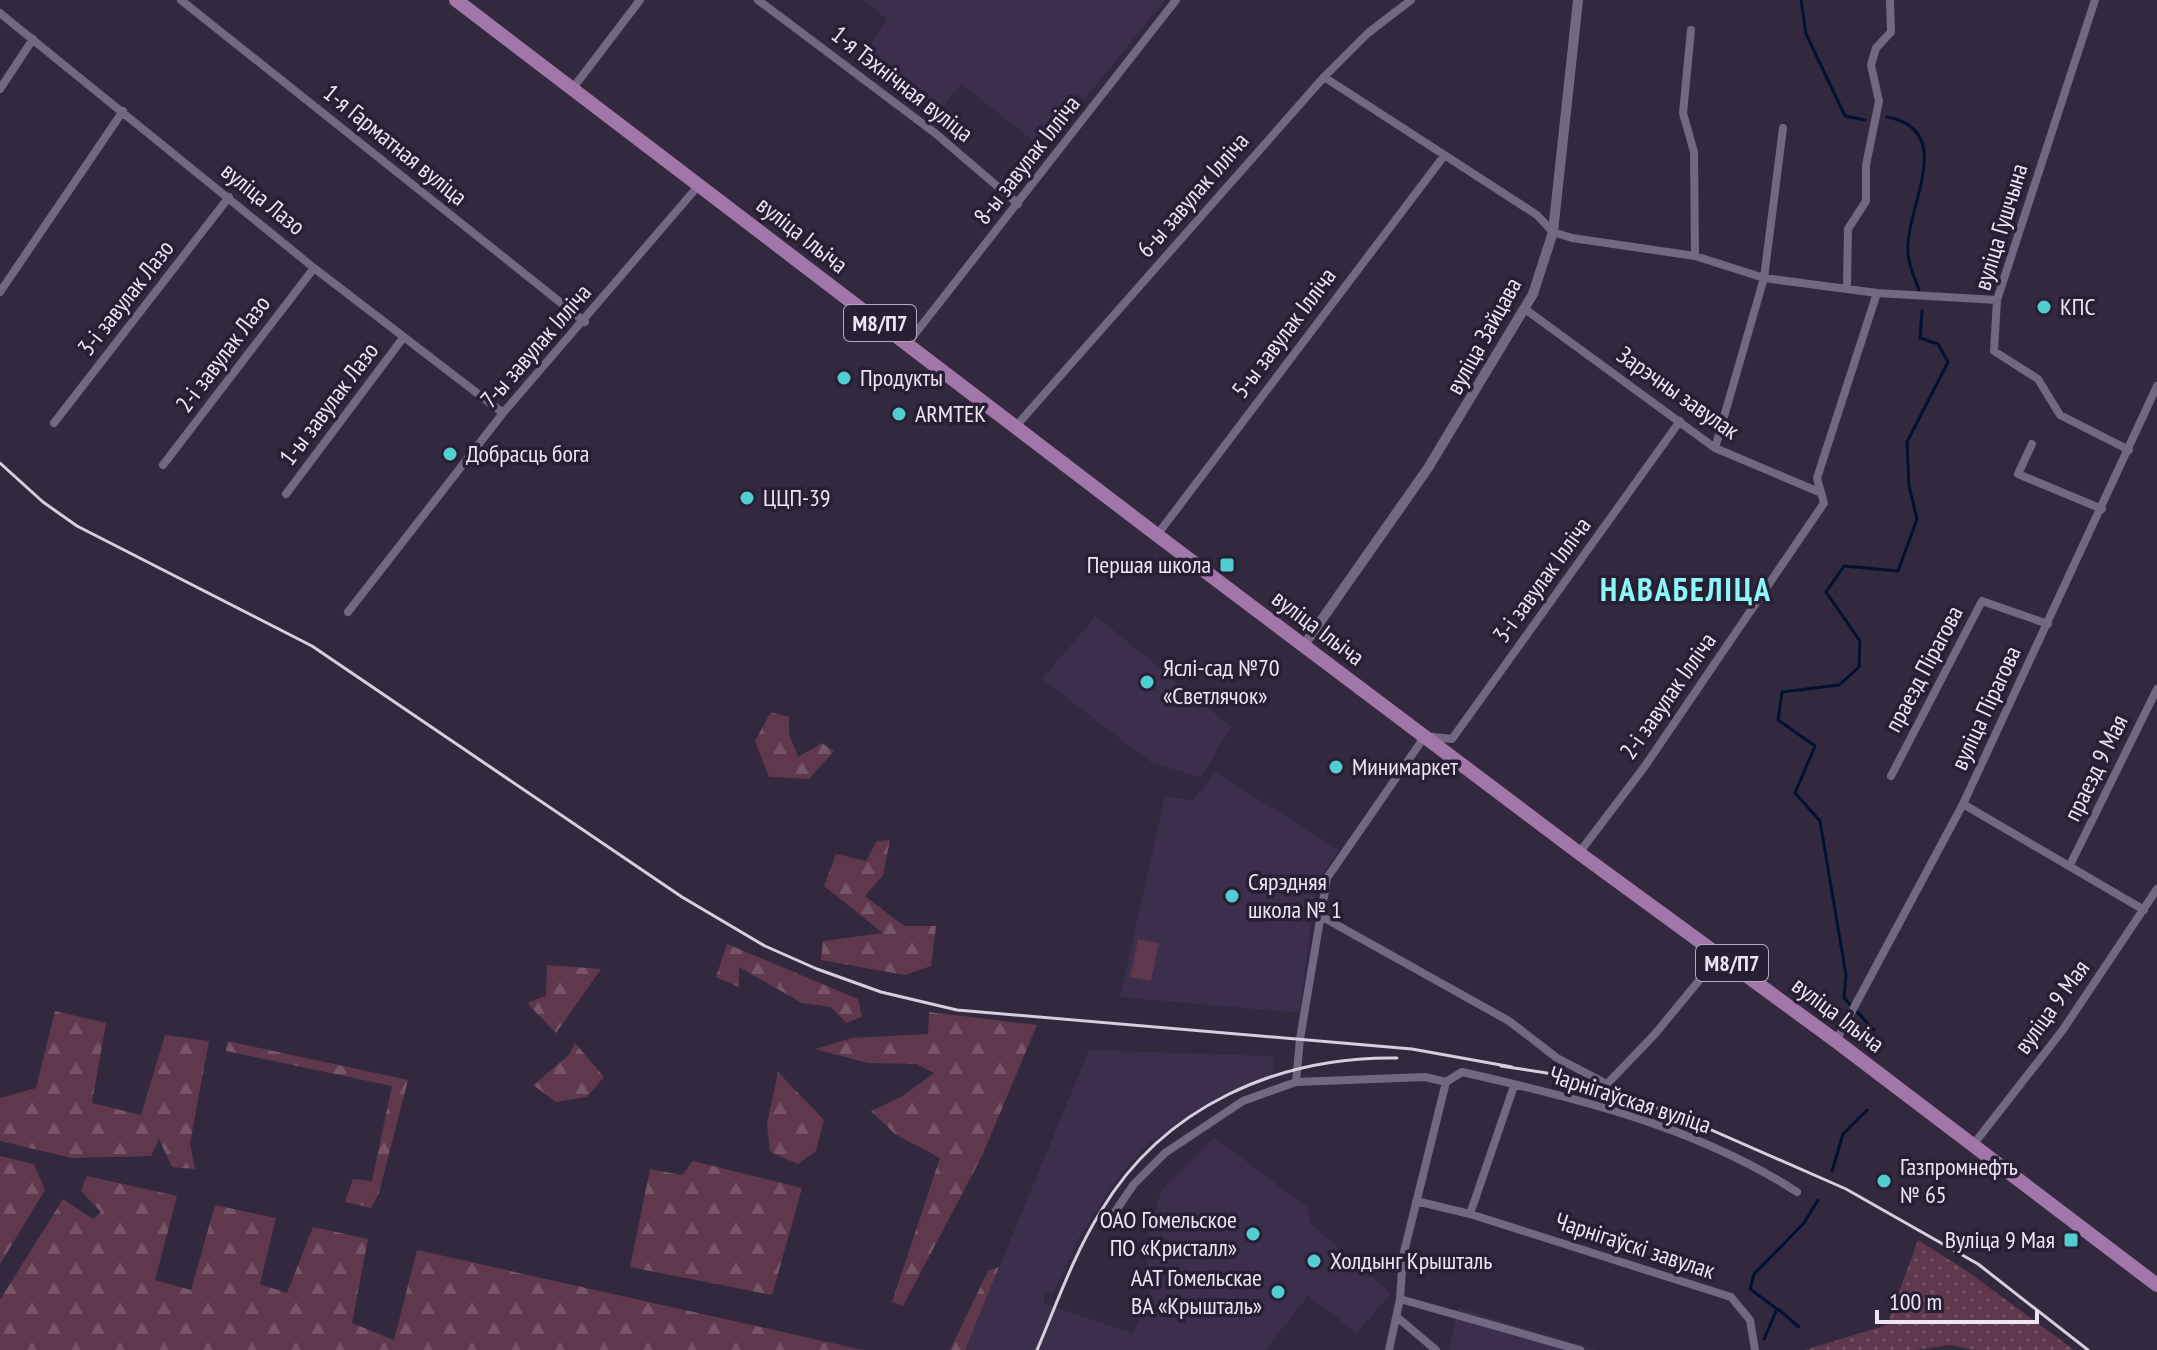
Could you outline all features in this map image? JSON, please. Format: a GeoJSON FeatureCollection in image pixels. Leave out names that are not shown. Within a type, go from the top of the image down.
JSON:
{"type":"FeatureCollection","features":[{"type":"Feature","properties":{"kind":"main road","name":"вуліца Ільіча"},"geometry":{"type":"LineString","coordinates":[[456,0],[1157,535],[1579,853],[1720,954],[2157,1285]]}},
{"type":"Feature","properties":{"kind":"street","name":"1-я Гарматная вуліца"},"geometry":{"type":"LineString","coordinates":[[181,0],[585,322]]}},
{"type":"Feature","properties":{"kind":"street"},"geometry":{"type":"LineString","coordinates":[[573,88],[640,0]]}},
{"type":"Feature","properties":{"kind":"street","name":"1-я Тэхнічная вуліца"},"geometry":{"type":"LineString","coordinates":[[758,0],[935,133],[1018,204]]}},
{"type":"Feature","properties":{"kind":"street","name":"8-ы завулак Ілліча"},"geometry":{"type":"LineString","coordinates":[[907,344],[1176,0]]}},
{"type":"Feature","properties":{"kind":"street","name":"6-ы завулак Ілліча"},"geometry":{"type":"LineString","coordinates":[[1016,426],[1324,77],[1368,33],[1411,0]]}},
{"type":"Feature","properties":{"kind":"street","name":"вуліца Зайцава"},"geometry":{"type":"LineString","coordinates":[[1304,645],[1428,468],[1533,294],[1553,232],[1578,0]]}},
{"type":"Feature","properties":{"kind":"street"},"geometry":{"type":"LineString","coordinates":[[1847,286],[1848,229],[1866,201],[1866,165],[1879,101],[1871,65],[1876,48],[1891,32],[1890,0]]}},
{"type":"Feature","properties":{"kind":"street","name":"вуліца Гушчына"},"geometry":{"type":"LineString","coordinates":[[2095,0],[1997,300],[1994,351],[2038,379],[2060,415],[2129,450]]}},
{"type":"Feature","properties":{"kind":"street","name":"вуліца Лазо"},"geometry":{"type":"LineString","coordinates":[[0,13],[314,268],[503,413]]}},
{"type":"Feature","properties":{"kind":"street"},"geometry":{"type":"LineString","coordinates":[[1691,30],[1683,113],[1694,152],[1695,256]]}},
{"type":"Feature","properties":{"kind":"street"},"geometry":{"type":"LineString","coordinates":[[0,89],[33,39]]}},
{"type":"Feature","properties":{"kind":"street"},"geometry":{"type":"LineString","coordinates":[[1324,77],[1537,215],[1553,232],[1572,238],[1695,256],[1764,278],[1847,286],[1877,293],[1997,300]]}},
{"type":"Feature","properties":{"kind":"street"},"geometry":{"type":"LineString","coordinates":[[0,292],[123,111]]}},
{"type":"Feature","properties":{"kind":"street"},"geometry":{"type":"LineString","coordinates":[[1715,448],[1764,278],[1783,128]]}},
{"type":"Feature","properties":{"kind":"street","name":"5-ы завулак Ілліча"},"geometry":{"type":"LineString","coordinates":[[1157,535],[1444,156]]}},
{"type":"Feature","properties":{"kind":"street","name":"7-ы завулак Ілліча"},"geometry":{"type":"LineString","coordinates":[[348,612],[503,413],[585,322],[699,184]]}},
{"type":"Feature","properties":{"kind":"street","name":"3-і завулак Лазо"},"geometry":{"type":"LineString","coordinates":[[54,423],[229,197]]}},
{"type":"Feature","properties":{"kind":"street","name":"2-і завулак Лазо"},"geometry":{"type":"LineString","coordinates":[[163,465],[314,268]]}},
{"type":"Feature","properties":{"kind":"street","name":"2-і завулак Ілліча"},"geometry":{"type":"LineString","coordinates":[[1579,853],[1645,766],[1824,503],[1817,478],[1877,293]]}},
{"type":"Feature","properties":{"kind":"street","name":"Зарэчны завулак"},"geometry":{"type":"LineString","coordinates":[[1525,309],[1715,448],[1819,492]]}},
{"type":"Feature","properties":{"kind":"street","name":"1-ы завулак Лазо"},"geometry":{"type":"LineString","coordinates":[[286,494],[403,338]]}},
{"type":"Feature","properties":{"kind":"street","name":"вуліца Пірагова"},"geometry":{"type":"LineString","coordinates":[[1836,1041],[1963,804],[2157,386]]}},
{"type":"Feature","properties":{"kind":"street","name":"3-і завулак Ілліча"},"geometry":{"type":"LineString","coordinates":[[1425,736],[1452,739],[1680,421]]}},
{"type":"Feature","properties":{"kind":"street"},"geometry":{"type":"LineString","coordinates":[[2032,444],[2018,474],[2102,509]]}},
{"type":"Feature","properties":{"kind":"street","name":"праезд Пірагова"},"geometry":{"type":"LineString","coordinates":[[1891,776],[1982,601],[2048,624]]}},
{"type":"Feature","properties":{"kind":"street","name":"праезд 9 Мая"},"geometry":{"type":"LineString","coordinates":[[2070,865],[2157,689]]}},
{"type":"Feature","properties":{"kind":"street"},"geometry":{"type":"LineString","coordinates":[[1296,1082],[1327,878],[1425,736]]}},
{"type":"Feature","properties":{"kind":"street"},"geometry":{"type":"LineString","coordinates":[[1963,804],[2144,910]]}},
{"type":"Feature","properties":{"kind":"street","name":"вуліца 9 Мая"},"geometry":{"type":"LineString","coordinates":[[1973,1145],[2062,1031],[2157,889]]}},
{"type":"Feature","properties":{"kind":"street"},"geometry":{"type":"LineString","coordinates":[[1319,915],[1509,1021],[1557,1058],[1607,1084],[1655,1034],[1720,954]]}},
{"type":"Feature","properties":{"kind":"street","name":"Чарнігаўская вуліца"},"geometry":{"type":"LineString","coordinates":[[1110,1219],[1134,1184],[1176,1145],[1243,1101],[1296,1082],[1425,1077],[1446,1082],[1462,1072],[1593,1103],[1754,1165],[1797,1192]]}},
{"type":"Feature","properties":{"kind":"street"},"geometry":{"type":"LineString","coordinates":[[1389,1350],[1400,1299],[1403,1256],[1446,1082]]}},
{"type":"Feature","properties":{"kind":"street"},"geometry":{"type":"LineString","coordinates":[[1470,1214],[1514,1086]]}},
{"type":"Feature","properties":{"kind":"street","name":"Чарнігаўскі завулак"},"geometry":{"type":"LineString","coordinates":[[1416,1201],[1470,1214],[1731,1297],[1750,1320],[1755,1350]]}},
{"type":"Feature","properties":{"kind":"street"},"geometry":{"type":"LineString","coordinates":[[1400,1299],[1580,1350]]}},
{"type":"Feature","properties":{"kind":"street"},"geometry":{"type":"LineString","coordinates":[[1397,1317],[1436,1350]]}},
{"type":"Feature","properties":{"kind":"shaded area"},"geometry":{"type":"Polygon","coordinates":[[[863,0],[1165,0],[1085,99],[1077,93],[1036,143],[961,84],[935,117],[925,115],[859,62],[887,19],[863,0]]]}},
{"type":"Feature","properties":{"kind":"shaded area"},"geometry":{"type":"Polygon","coordinates":[[[1096,616],[1231,727],[1201,777],[1152,763],[1042,679],[1096,616]]]}},
{"type":"Feature","properties":{"kind":"shaded area"},"geometry":{"type":"Polygon","coordinates":[[[1215,772],[1339,850],[1316,883],[1300,1013],[1120,997],[1165,796],[1193,801],[1215,772]]]}},
{"type":"Feature","properties":{"kind":"shaded area"},"geometry":{"type":"Polygon","coordinates":[[[1089,1050],[1274,1056],[1272,1078],[1238,1090],[1150,1142],[1119,1176],[1077,1241],[1053,1294],[1044,1290],[1044,1304],[1133,1333],[1150,1296],[1146,1247],[1161,1190],[1214,1137],[1307,1207],[1310,1223],[1391,1293],[1357,1333],[1308,1296],[1265,1350],[965,1350],[1089,1050]]]}},
{"type":"Feature","properties":{"kind":"shaded area"},"geometry":{"type":"Polygon","coordinates":[[[1458,1308],[1596,1350],[1449,1350],[1458,1308]]]}},
{"type":"Feature","properties":{"kind":"green space"},"geometry":{"type":"Polygon","coordinates":[[[771,712],[789,717],[789,734],[798,757],[822,743],[834,751],[809,779],[769,777],[755,741],[771,712]]]}},
{"type":"Feature","properties":{"kind":"green space"},"geometry":{"type":"Polygon","coordinates":[[[890,840],[883,875],[865,896],[904,926],[936,926],[931,966],[905,975],[821,960],[823,941],[883,933],[824,886],[836,854],[866,861],[877,841],[890,840]]]}},
{"type":"Feature","properties":{"kind":"green space"},"geometry":{"type":"Polygon","coordinates":[[[1138,939],[1159,943],[1151,981],[1130,977],[1138,939]]]}},
{"type":"Feature","properties":{"kind":"green space"},"geometry":{"type":"Polygon","coordinates":[[[727,944],[858,999],[862,1017],[846,1023],[831,1007],[802,1003],[739,967],[739,987],[716,977],[727,944]]]}},
{"type":"Feature","properties":{"kind":"green space"},"geometry":{"type":"Polygon","coordinates":[[[547,965],[601,969],[556,1033],[527,1003],[546,996],[547,965]]]}},
{"type":"Feature","properties":{"kind":"green space"},"geometry":{"type":"Polygon","coordinates":[[[55,1011],[106,1023],[92,1103],[141,1115],[165,1035],[209,1041],[190,1143],[195,1169],[172,1167],[159,1139],[151,1156],[72,1158],[0,1141],[0,1098],[36,1088],[55,1011]]]}},
{"type":"Feature","properties":{"kind":"green space"},"geometry":{"type":"Polygon","coordinates":[[[929,1012],[1037,1025],[982,1156],[903,1306],[892,1302],[940,1158],[895,1134],[871,1111],[901,1097],[934,1073],[917,1064],[868,1063],[815,1049],[852,1038],[928,1034],[929,1012]]]}},
{"type":"Feature","properties":{"kind":"green space"},"geometry":{"type":"Polygon","coordinates":[[[227,1041],[408,1080],[379,1193],[371,1208],[345,1202],[353,1179],[372,1181],[392,1086],[226,1051],[227,1041]]]}},
{"type":"Feature","properties":{"kind":"green space"},"geometry":{"type":"Polygon","coordinates":[[[575,1043],[604,1077],[587,1097],[556,1102],[533,1085],[568,1056],[575,1043]]]}},
{"type":"Feature","properties":{"kind":"green space"},"geometry":{"type":"Polygon","coordinates":[[[778,1072],[824,1120],[816,1151],[798,1164],[770,1152],[767,1124],[778,1072]]]}},
{"type":"Feature","properties":{"kind":"green space"},"geometry":{"type":"Polygon","coordinates":[[[0,1156],[34,1164],[45,1190],[0,1264],[0,1156]]]}},
{"type":"Feature","properties":{"kind":"green space"},"geometry":{"type":"Polygon","coordinates":[[[693,1161],[802,1188],[772,1295],[630,1267],[650,1169],[682,1175],[693,1161]]]}},
{"type":"Feature","properties":{"kind":"green space"},"geometry":{"type":"Polygon","coordinates":[[[87,1176],[177,1196],[155,1280],[191,1290],[215,1205],[276,1218],[260,1284],[287,1293],[313,1227],[368,1239],[352,1323],[394,1340],[417,1250],[863,1350],[0,1350],[0,1300],[63,1199],[93,1219],[101,1212],[81,1191],[87,1176]]]}},
{"type":"Feature","properties":{"kind":"green space"},"geometry":{"type":"Polygon","coordinates":[[[1918,1240],[1964,1269],[2074,1350],[1975,1350],[1950,1345],[1915,1350],[1805,1350],[1887,1325],[1918,1240]]]}},
{"type":"Feature","properties":{"kind":"green space"},"geometry":{"type":"Polygon","coordinates":[[[999,1267],[965,1350],[950,1350],[988,1271],[999,1267]]]}},
{"type":"Feature","properties":{"kind":"waterway"},"geometry":{"type":"LineString","coordinates":[[1801,0],[1806,34],[1845,116],[1865,120]]}},
{"type":"Feature","properties":{"kind":"waterway"},"geometry":{"type":"LineString","coordinates":[[1887,117],[1908,125],[1920,138],[1924,154],[1908,254],[1919,290]]}},
{"type":"Feature","properties":{"kind":"waterway"},"geometry":{"type":"LineString","coordinates":[[1874,1030],[1844,998],[1846,975],[1820,821],[1795,793],[1815,746],[1778,720],[1782,692],[1839,685],[1859,667],[1860,641],[1826,592],[1844,566],[1898,571],[1917,519],[1909,486],[1907,442],[1948,362],[1938,344],[1920,338],[1922,311]]}},
{"type":"Feature","properties":{"kind":"waterway"},"geometry":{"type":"LineString","coordinates":[[1832,1171],[1843,1134],[1867,1110]]}},
{"type":"Feature","properties":{"kind":"waterway"},"geometry":{"type":"LineString","coordinates":[[1764,1339],[1777,1309],[1750,1289],[1754,1274],[1804,1223],[1818,1200]]}},
{"type":"Feature","properties":{"kind":"waterway"},"geometry":{"type":"LineString","coordinates":[[1778,1309],[1799,1327]]}},
{"type":"Feature","properties":{"kind":"railway"},"geometry":{"type":"LineString","coordinates":[[0,463],[43,502],[77,526],[312,646],[682,897],[765,946],[817,969],[881,992],[957,1010],[1412,1049],[1512,1067]]}},
{"type":"Feature","properties":{"kind":"railway"},"geometry":{"type":"LineString","coordinates":[[1037,1350],[1091,1227],[1127,1174],[1157,1143],[1191,1116],[1267,1078],[1309,1066],[1397,1058]]}},
{"type":"Feature","properties":{"kind":"railway"},"geometry":{"type":"LineString","coordinates":[[1501,1066],[1553,1074],[1675,1114],[1846,1189],[1978,1264],[2088,1350]]}},
{"type":"Feature","properties":{"kind":"place","name":"КПС"},"geometry":{"type":"Point","coordinates":[2044,307]}},
{"type":"Feature","properties":{"kind":"place","name":"Продукты"},"geometry":{"type":"Point","coordinates":[844,378]}},
{"type":"Feature","properties":{"kind":"place","name":"ARMTEK"},"geometry":{"type":"Point","coordinates":[899,414]}},
{"type":"Feature","properties":{"kind":"place","name":"Добрасць бога"},"geometry":{"type":"Point","coordinates":[450,454]}},
{"type":"Feature","properties":{"kind":"place","name":"ЦЦП-39"},"geometry":{"type":"Point","coordinates":[747,498]}},
{"type":"Feature","properties":{"kind":"place","name":"Першая школа"},"geometry":{"type":"Point","coordinates":[1227,565]}},
{"type":"Feature","properties":{"kind":"place","name":"Яслі-сад №70 «Светлячок»"},"geometry":{"type":"Point","coordinates":[1147,682]}},
{"type":"Feature","properties":{"kind":"place","name":"Минимаркет"},"geometry":{"type":"Point","coordinates":[1336,767]}},
{"type":"Feature","properties":{"kind":"place","name":"Сярэдняя школа № 1"},"geometry":{"type":"Point","coordinates":[1232,896]}},
{"type":"Feature","properties":{"kind":"place","name":"Газпромнефть № 65"},"geometry":{"type":"Point","coordinates":[1884,1181]}},
{"type":"Feature","properties":{"kind":"place","name":"ОАО Гомельское ПО «Кристалл»"},"geometry":{"type":"Point","coordinates":[1253,1234]}},
{"type":"Feature","properties":{"kind":"place","name":"Вуліца 9 Мая"},"geometry":{"type":"Point","coordinates":[2071,1240]}},
{"type":"Feature","properties":{"kind":"place","name":"Холдынг Крышталь"},"geometry":{"type":"Point","coordinates":[1314,1261]}},
{"type":"Feature","properties":{"kind":"place","name":"ААТ Гомельскае ВА «Крышталь»"},"geometry":{"type":"Point","coordinates":[1278,1292]}},
{"type":"Feature","properties":{"kind":"district","name":"НАВАБЕЛІЦА"},"geometry":{"type":"Point","coordinates":[1686,590]}}]}
